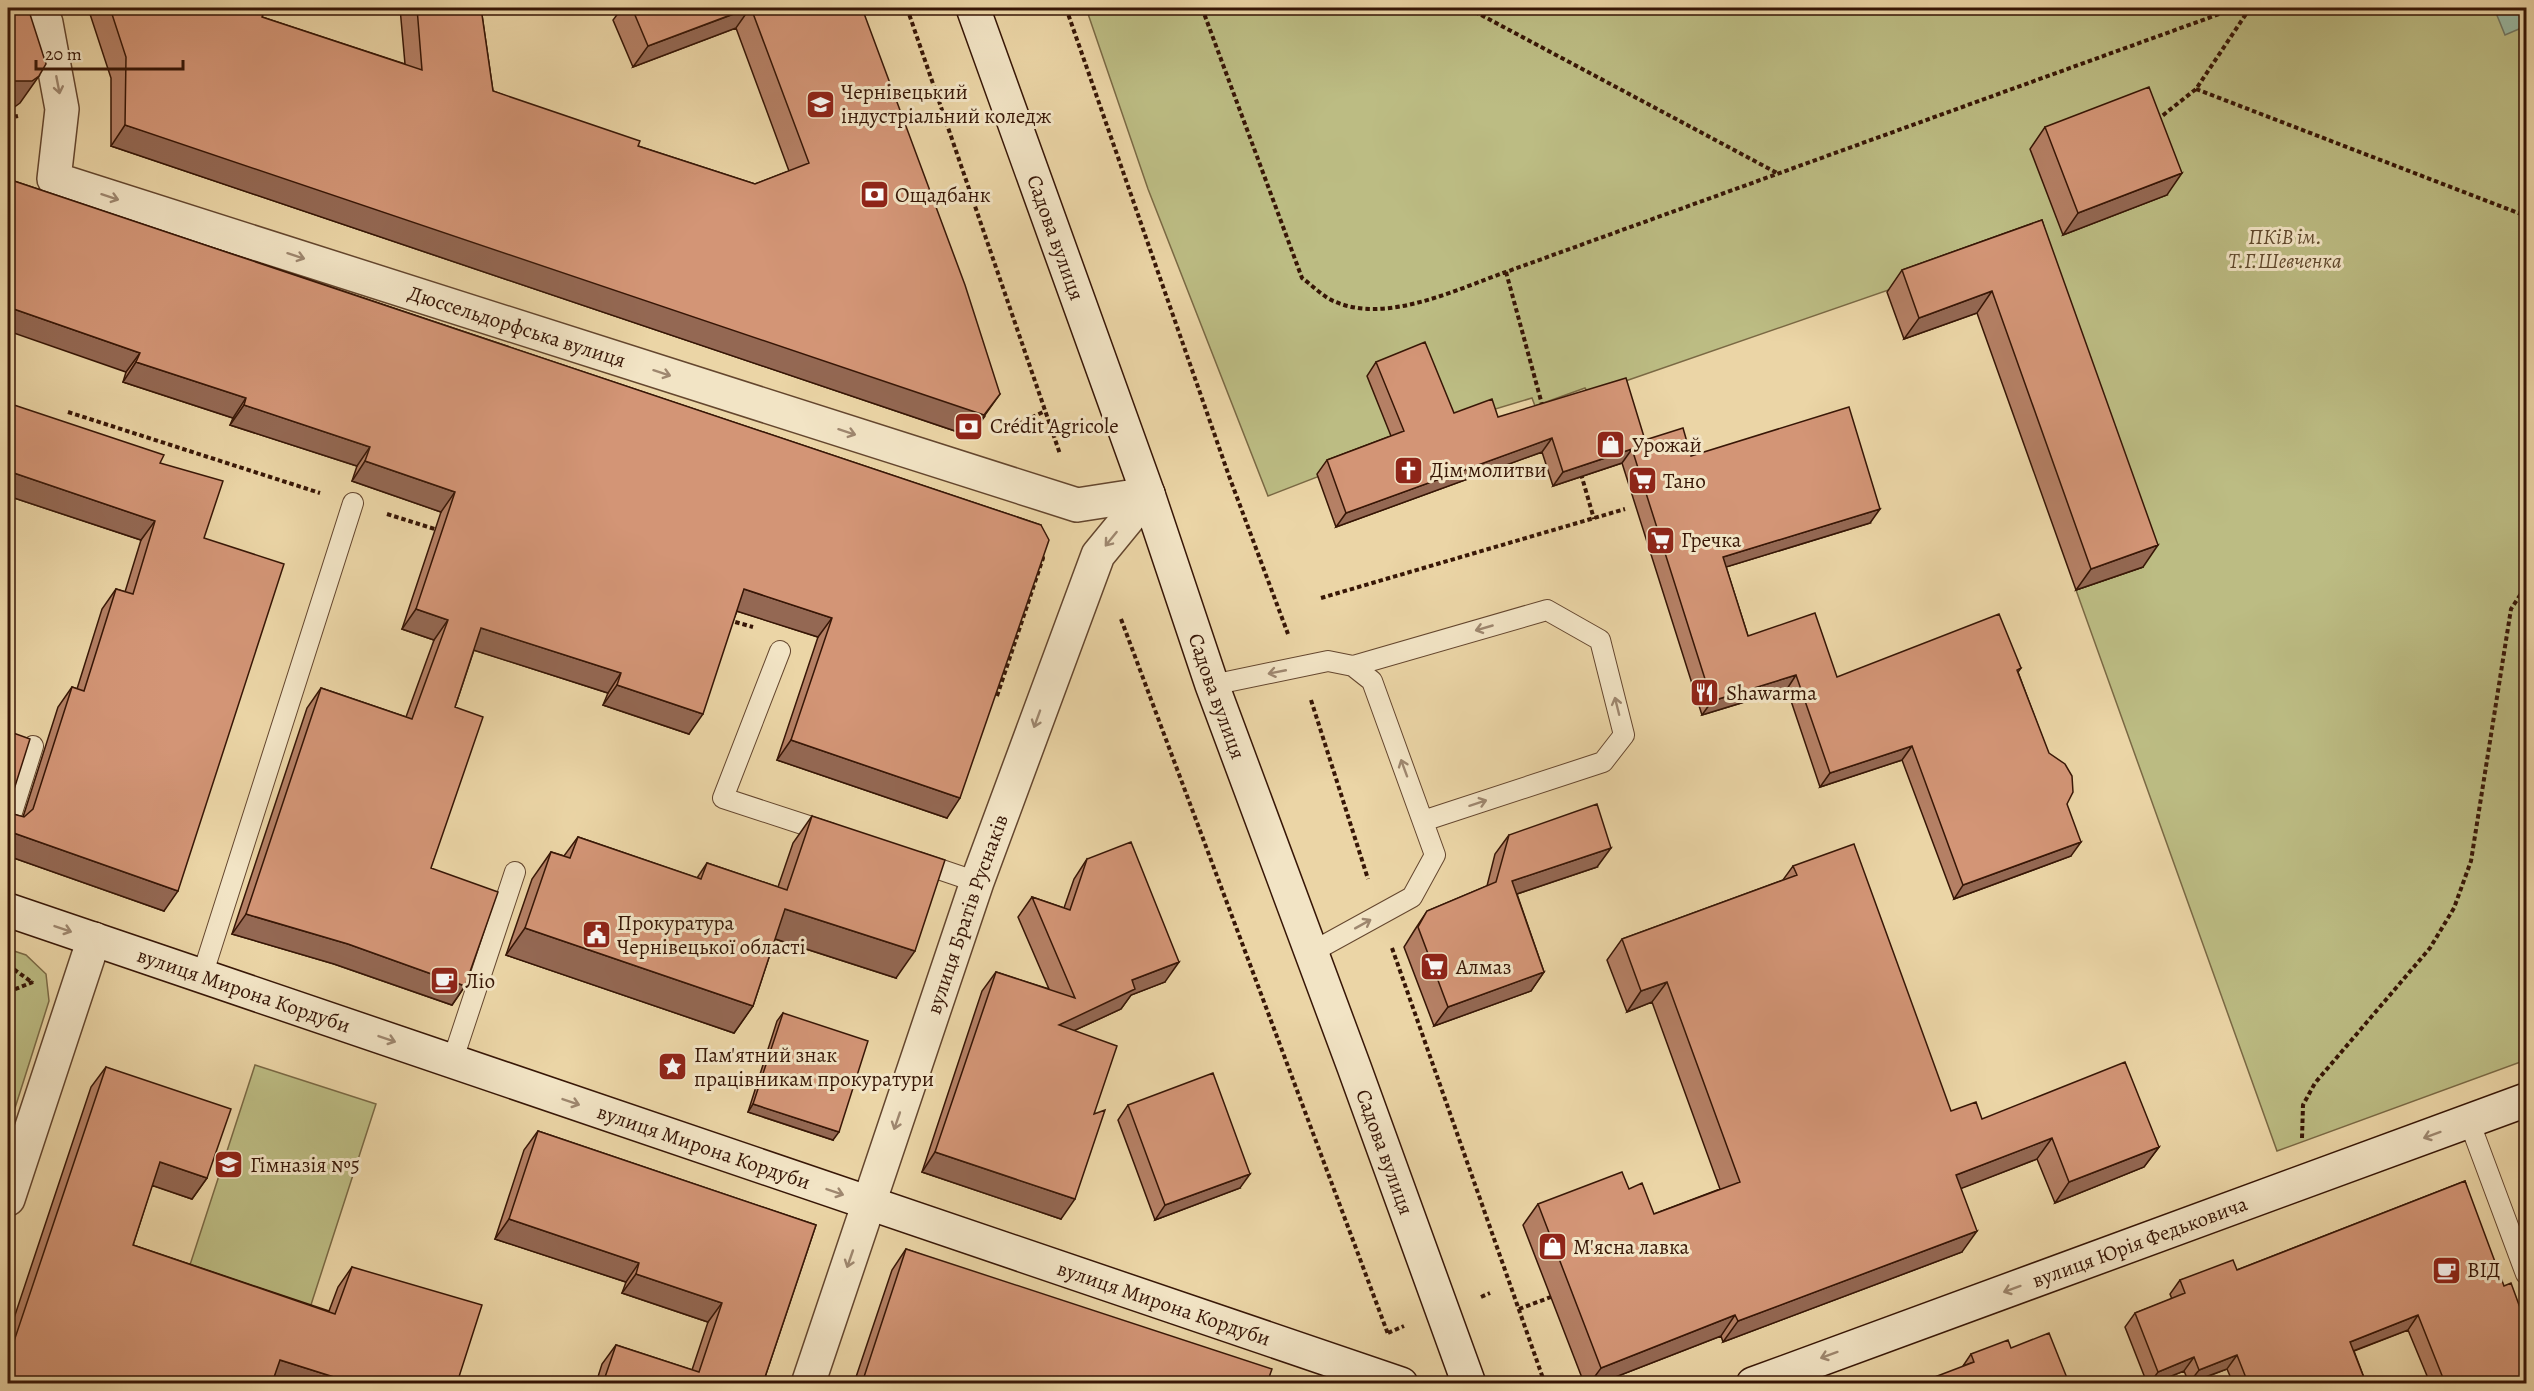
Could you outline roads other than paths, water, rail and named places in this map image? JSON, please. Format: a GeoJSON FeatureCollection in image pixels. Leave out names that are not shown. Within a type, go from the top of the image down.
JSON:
{"type":"FeatureCollection","features":[{"type":"Feature","properties":{"kind":"street","name":"Дюссельдорфська вулиця"},"geometry":{"type":"LineString","coordinates":[[40,8],[46,23],[62,109],[54,179],[1077,505],[1148,494]]}},
{"type":"Feature","properties":{"kind":"street","name":"Садова вулиця"},"geometry":{"type":"LineString","coordinates":[[973,8],[1148,494],[1212,685],[1469,1383]]}},
{"type":"Feature","properties":{"kind":"street","name":"вулиця Братів Руснаків"},"geometry":{"type":"LineString","coordinates":[[808,1383],[977,882],[1098,555],[1148,494]]}},
{"type":"Feature","properties":{"kind":"street","name":"вулиця Мирона Кордуби"},"geometry":{"type":"LineString","coordinates":[[8,910],[1401,1383]]}},
{"type":"Feature","properties":{"kind":"street"},"geometry":{"type":"LineString","coordinates":[[8,1199],[94,939]]}},
{"type":"Feature","properties":{"kind":"street","name":"вулиця Юрія Федьковича"},"geometry":{"type":"LineString","coordinates":[[1753,1383],[2526,1100]]}},
{"type":"Feature","properties":{"kind":"lane"},"geometry":{"type":"LineString","coordinates":[[202,976],[353,503]]}},
{"type":"Feature","properties":{"kind":"lane"},"geometry":{"type":"LineString","coordinates":[[1353,666],[1547,610],[1600,640],[1624,735],[1603,762],[1423,821]]}},
{"type":"Feature","properties":{"kind":"lane"},"geometry":{"type":"LineString","coordinates":[[780,651],[723,798],[848,839]]}},
{"type":"Feature","properties":{"kind":"lane"},"geometry":{"type":"LineString","coordinates":[[1212,685],[1329,661],[1353,666],[1372,681],[1434,855],[1412,897],[1312,952]]}},
{"type":"Feature","properties":{"kind":"lane"},"geometry":{"type":"LineString","coordinates":[[8,825],[33,746]]}},
{"type":"Feature","properties":{"kind":"lane"},"geometry":{"type":"LineString","coordinates":[[905,858],[977,882]]}},
{"type":"Feature","properties":{"kind":"lane"},"geometry":{"type":"LineString","coordinates":[[452,1062],[515,872]]}},
{"type":"Feature","properties":{"kind":"lane"},"geometry":{"type":"LineString","coordinates":[[2469,1121],[2526,1274]]}},
{"type":"Feature","properties":{"kind":"place","name":"Чернівецький індустріальний коледж"},"geometry":{"type":"Point","coordinates":[820,104]}},
{"type":"Feature","properties":{"kind":"place","name":"Ощадбанк"},"geometry":{"type":"Point","coordinates":[874,195]}},
{"type":"Feature","properties":{"kind":"place","name":"Crédit Agricole"},"geometry":{"type":"Point","coordinates":[969,426]}},
{"type":"Feature","properties":{"kind":"place","name":"Урожай"},"geometry":{"type":"Point","coordinates":[1611,445]}},
{"type":"Feature","properties":{"kind":"place","name":"Дім молитви"},"geometry":{"type":"Point","coordinates":[1409,470]}},
{"type":"Feature","properties":{"kind":"place","name":"Тано"},"geometry":{"type":"Point","coordinates":[1642,481]}},
{"type":"Feature","properties":{"kind":"place","name":"Гречка"},"geometry":{"type":"Point","coordinates":[1660,540]}},
{"type":"Feature","properties":{"kind":"place","name":"Shawarma"},"geometry":{"type":"Point","coordinates":[1705,693]}},
{"type":"Feature","properties":{"kind":"place","name":"Прокуратура Чернівецької області"},"geometry":{"type":"Point","coordinates":[596,935]}},
{"type":"Feature","properties":{"kind":"place","name":"Алмаз"},"geometry":{"type":"Point","coordinates":[1435,967]}},
{"type":"Feature","properties":{"kind":"place","name":"Ліо"},"geometry":{"type":"Point","coordinates":[444,981]}},
{"type":"Feature","properties":{"kind":"place","name":"Пам'ятний знак працівникам прокуратури"},"geometry":{"type":"Point","coordinates":[673,1067]}},
{"type":"Feature","properties":{"kind":"place","name":"Гімназія №5"},"geometry":{"type":"Point","coordinates":[229,1165]}},
{"type":"Feature","properties":{"kind":"place","name":"М'ясна лавка"},"geometry":{"type":"Point","coordinates":[1552,1247]}},
{"type":"Feature","properties":{"kind":"place","name":"ВІД"},"geometry":{"type":"Point","coordinates":[2446,1270]}},
{"type":"Feature","properties":{"kind":"park label","name":"ПКіВ ім. Т.Г.Шевченка"},"geometry":{"type":"Point","coordinates":[2285,249]}}]}
